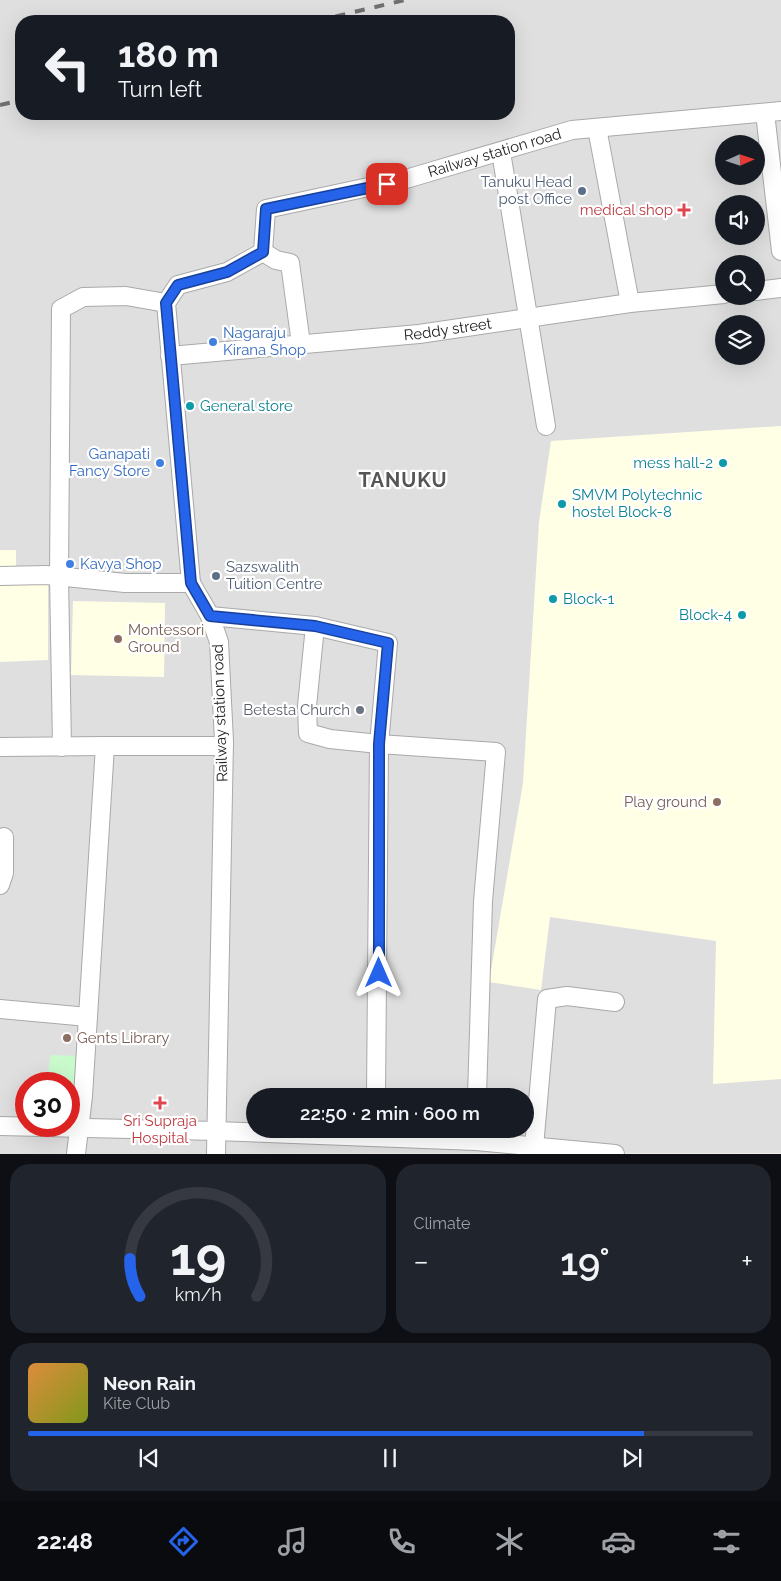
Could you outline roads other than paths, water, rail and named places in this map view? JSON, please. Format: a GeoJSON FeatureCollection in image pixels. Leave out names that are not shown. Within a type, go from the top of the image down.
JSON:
{"type":"FeatureCollection","features":[{"type":"Feature","properties":{"kind":"street","name":"Railway station road"},"geometry":{"type":"LineString","coordinates":[[263,252],[266,209],[406,180],[572,130],[773,112]]}},
{"type":"Feature","properties":{"kind":"street"},"geometry":{"type":"LineString","coordinates":[[773,112],[781,251]]}},
{"type":"Feature","properties":{"kind":"street"},"geometry":{"type":"LineString","coordinates":[[597,128],[630,303]]}},
{"type":"Feature","properties":{"kind":"street"},"geometry":{"type":"LineString","coordinates":[[501,152],[546,426]]}},
{"type":"Feature","properties":{"kind":"street"},"geometry":{"type":"LineString","coordinates":[[62,747],[59,577],[61,309],[83,297],[126,296],[166,303],[178,285],[227,272],[263,252],[276,260],[290,263],[301,344]]}},
{"type":"Feature","properties":{"kind":"street"},"geometry":{"type":"LineString","coordinates":[[765,290],[781,288]]}},
{"type":"Feature","properties":{"kind":"street","name":"Reddy street"},"geometry":{"type":"LineString","coordinates":[[170,356],[419,334],[630,303],[715,295]]}},
{"type":"Feature","properties":{"kind":"street","name":"Railway station road"},"geometry":{"type":"LineString","coordinates":[[166,303],[191,583],[210,616],[219,642],[224,746],[216,1154]]}},
{"type":"Feature","properties":{"kind":"street"},"geometry":{"type":"LineString","coordinates":[[0,576],[59,577],[125,583],[191,583]]}},
{"type":"Feature","properties":{"kind":"street"},"geometry":{"type":"LineString","coordinates":[[210,616],[315,626],[388,643],[379,744],[376,1088]]}},
{"type":"Feature","properties":{"kind":"street"},"geometry":{"type":"LineString","coordinates":[[315,626],[307,706],[308,733],[330,739],[379,744],[496,752],[484,901],[477,1088]]}},
{"type":"Feature","properties":{"kind":"street"},"geometry":{"type":"LineString","coordinates":[[80,1116],[105,746]]}},
{"type":"Feature","properties":{"kind":"street"},"geometry":{"type":"LineString","coordinates":[[0,747],[224,746]]}},
{"type":"Feature","properties":{"kind":"street"},"geometry":{"type":"LineString","coordinates":[[0,885],[4,873],[4,837]]}},
{"type":"Feature","properties":{"kind":"street"},"geometry":{"type":"LineString","coordinates":[[534,1148],[547,999],[567,996],[615,1002]]}},
{"type":"Feature","properties":{"kind":"street"},"geometry":{"type":"LineString","coordinates":[[0,1009],[88,1017]]}},
{"type":"Feature","properties":{"kind":"street"},"geometry":{"type":"LineString","coordinates":[[0,1126],[15,1126]]}},
{"type":"Feature","properties":{"kind":"street"},"geometry":{"type":"LineString","coordinates":[[80,1128],[216,1130],[374,1140],[476,1141],[534,1148],[615,1154]]}},
{"type":"Feature","properties":{"kind":"street"},"geometry":{"type":"LineString","coordinates":[[76,1154],[78,1137]]}},
{"type":"Feature","properties":{"kind":"railway"},"geometry":{"type":"LineString","coordinates":[[341,15],[405,0]]}},
{"type":"Feature","properties":{"kind":"railway"},"geometry":{"type":"LineString","coordinates":[[0,105],[15,101]]}},
{"type":"Feature","properties":{"kind":"place","name":"Tanuku Head post Office"},"geometry":{"type":"Point","coordinates":[582,191]}},
{"type":"Feature","properties":{"kind":"place","name":"medical shop"},"geometry":{"type":"Point","coordinates":[684,210]}},
{"type":"Feature","properties":{"kind":"place","name":"Nagaraju Kirana Shop"},"geometry":{"type":"Point","coordinates":[213,342]}},
{"type":"Feature","properties":{"kind":"place","name":"General store"},"geometry":{"type":"Point","coordinates":[190,406]}},
{"type":"Feature","properties":{"kind":"place","name":"Ganapati Fancy Store"},"geometry":{"type":"Point","coordinates":[160,463]}},
{"type":"Feature","properties":{"kind":"place","name":"mess hall-2"},"geometry":{"type":"Point","coordinates":[723,463]}},
{"type":"Feature","properties":{"kind":"place","name":"SMVM Polytechnic hostel Block-8"},"geometry":{"type":"Point","coordinates":[562,504]}},
{"type":"Feature","properties":{"kind":"place","name":"Kavya Shop"},"geometry":{"type":"Point","coordinates":[70,564]}},
{"type":"Feature","properties":{"kind":"place","name":"Sazswalith Tuition Centre"},"geometry":{"type":"Point","coordinates":[216,576]}},
{"type":"Feature","properties":{"kind":"place","name":"Block-1"},"geometry":{"type":"Point","coordinates":[553,599]}},
{"type":"Feature","properties":{"kind":"place","name":"Block-4"},"geometry":{"type":"Point","coordinates":[742,615]}},
{"type":"Feature","properties":{"kind":"place","name":"Montessori Ground"},"geometry":{"type":"Point","coordinates":[118,639]}},
{"type":"Feature","properties":{"kind":"place","name":"Betesta Church"},"geometry":{"type":"Point","coordinates":[360,710]}},
{"type":"Feature","properties":{"kind":"place","name":"Play ground"},"geometry":{"type":"Point","coordinates":[717,802]}},
{"type":"Feature","properties":{"kind":"place","name":"Gents Library"},"geometry":{"type":"Point","coordinates":[67,1038]}},
{"type":"Feature","properties":{"kind":"place","name":"Sri Supraja Hospital"},"geometry":{"type":"Point","coordinates":[160,1103]}},
{"type":"Feature","properties":{"kind":"district","name":"TANUKU"},"geometry":{"type":"Point","coordinates":[403,480]}}]}
